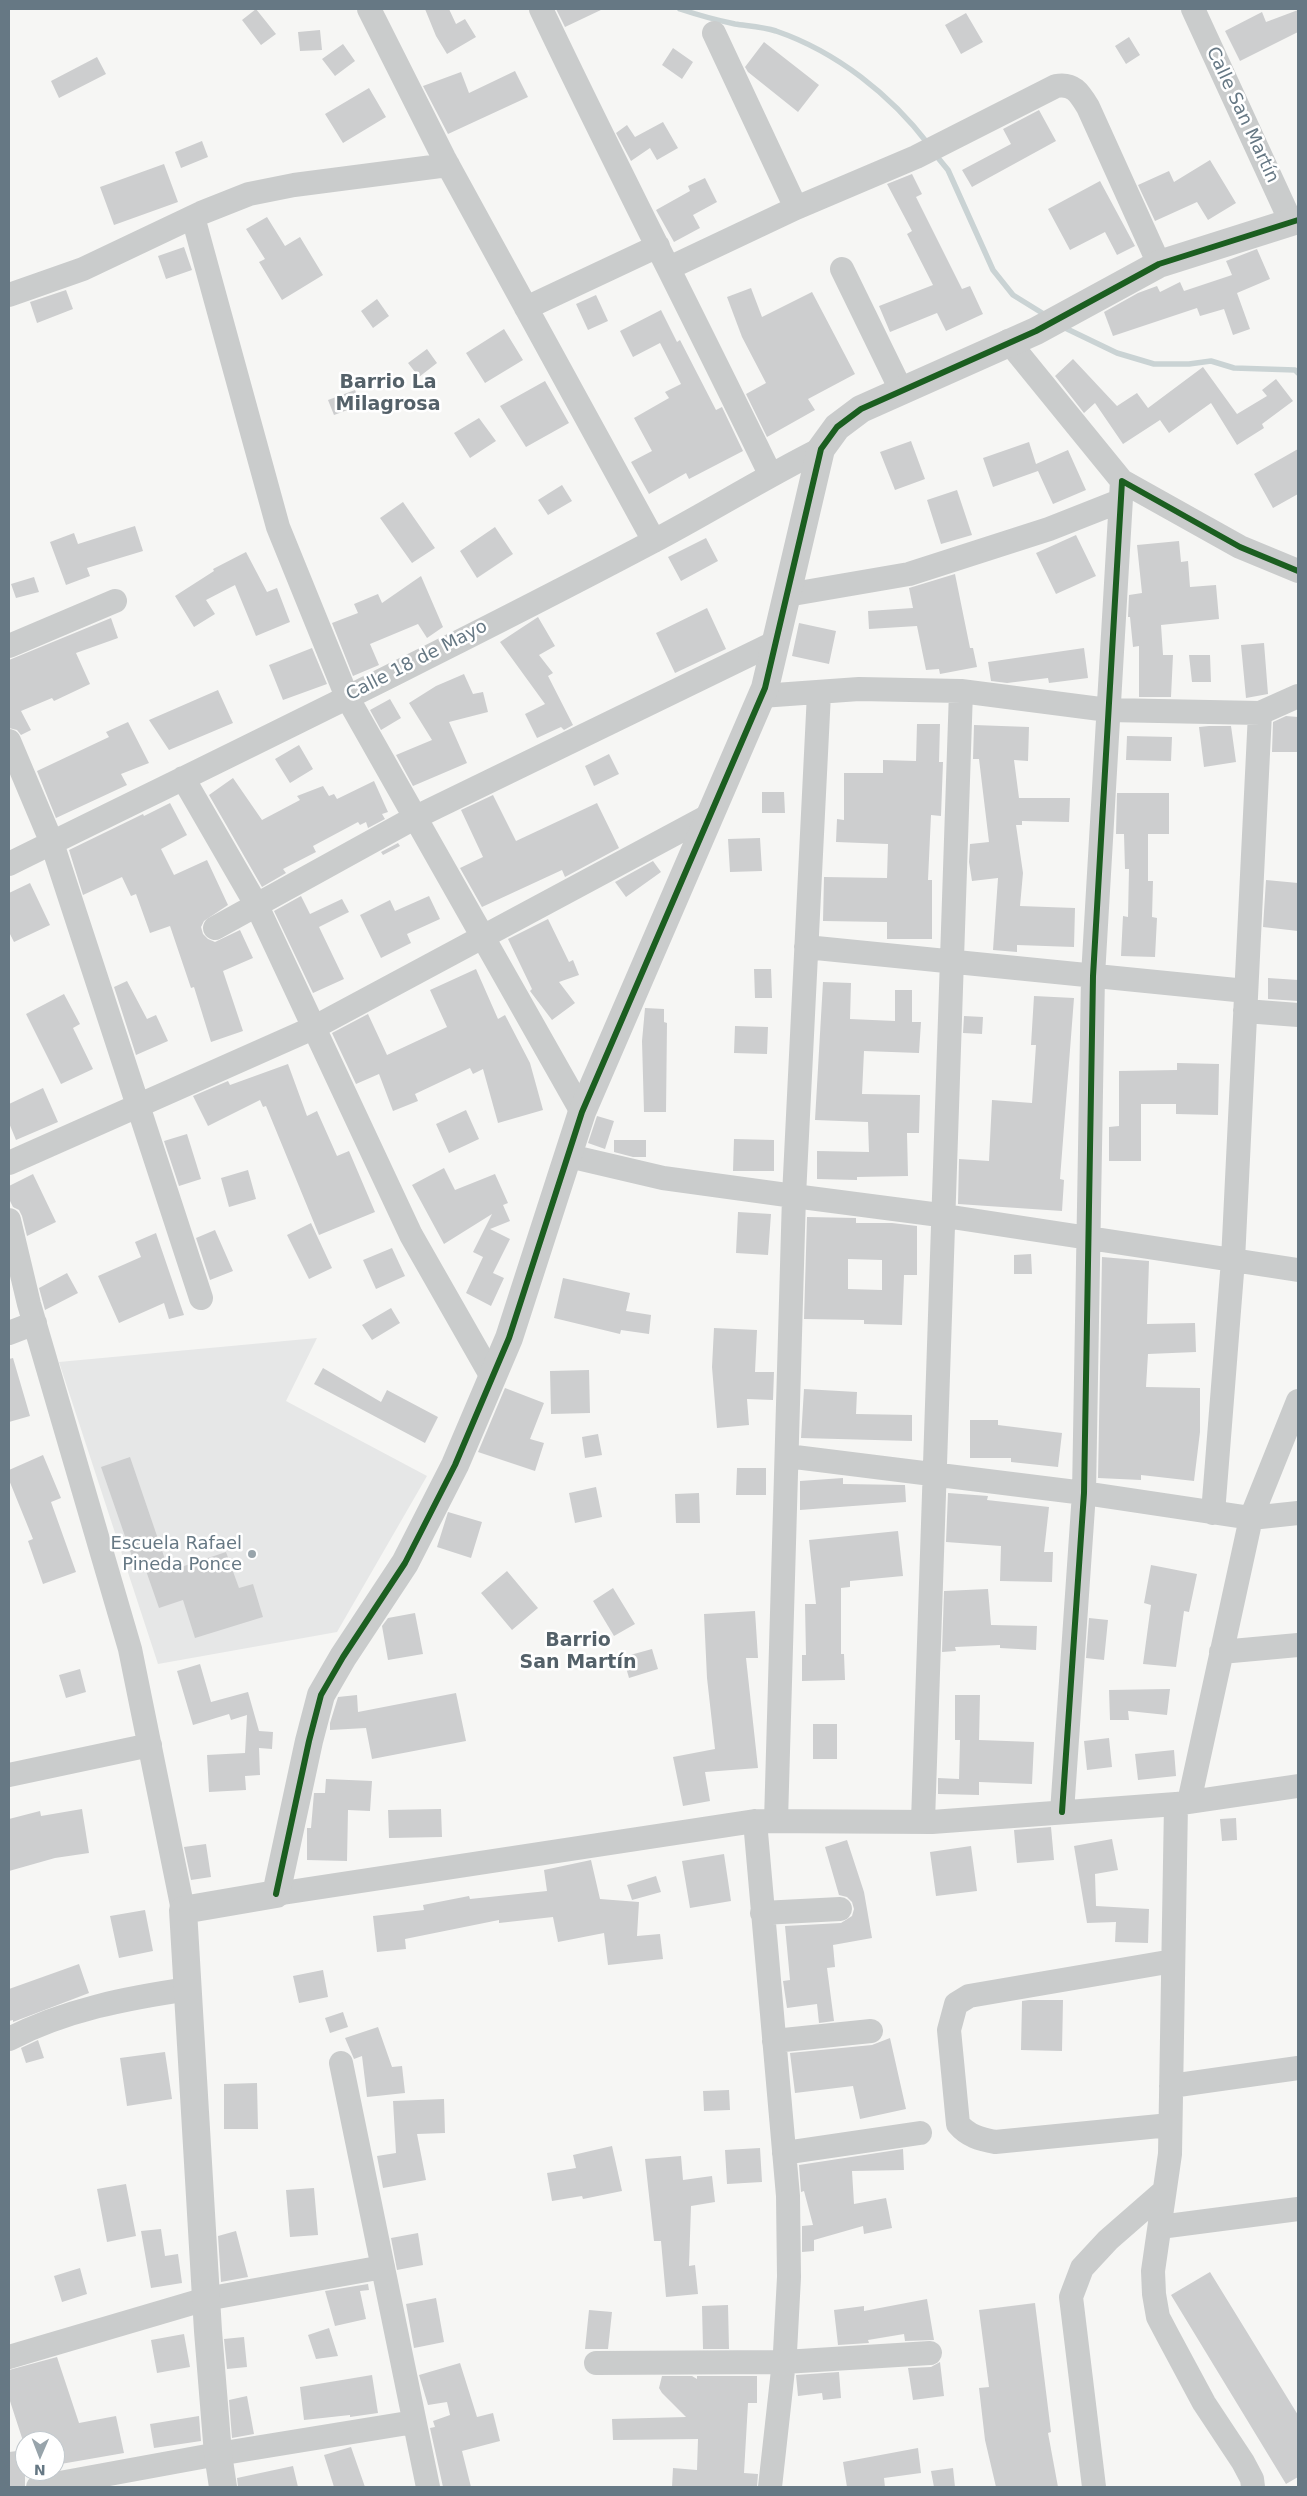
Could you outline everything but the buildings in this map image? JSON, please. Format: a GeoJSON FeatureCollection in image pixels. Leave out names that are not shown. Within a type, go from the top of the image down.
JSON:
{"type":"FeatureCollection","features":[{"type":"Feature","properties":{"kind":"street"},"geometry":{"type":"LineString","coordinates":[[369,9],[448,165],[654,541]]}},
{"type":"Feature","properties":{"kind":"street"},"geometry":{"type":"LineString","coordinates":[[541,9],[587,106],[770,474]]}},
{"type":"Feature","properties":{"kind":"street","name":"Calle San Martín"},"geometry":{"type":"LineString","coordinates":[[1193,9],[1294,221]]}},
{"type":"Feature","properties":{"kind":"street"},"geometry":{"type":"LineString","coordinates":[[714,33],[796,208]]}},
{"type":"Feature","properties":{"kind":"street"},"geometry":{"type":"LineString","coordinates":[[669,268],[796,208],[916,157],[1056,86],[1066,84],[1074,88],[1088,107],[1159,264]]}},
{"type":"Feature","properties":{"kind":"street"},"geometry":{"type":"LineString","coordinates":[[9,295],[83,269],[193,217],[250,194],[294,185],[448,165]]}},
{"type":"Feature","properties":{"kind":"street"},"geometry":{"type":"LineString","coordinates":[[193,217],[278,527],[347,697],[582,1112]]}},
{"type":"Feature","properties":{"kind":"street"},"geometry":{"type":"LineString","coordinates":[[276,1894],[309,1741],[321,1695],[342,1657],[405,1563],[455,1465],[509,1338],[582,1112],[761,696],[776,642],[821,449],[837,427],[861,409],[1008,341],[1036,331],[1060,316],[1159,264],[1294,221]]}},
{"type":"Feature","properties":{"kind":"street"},"geometry":{"type":"LineString","coordinates":[[526,308],[658,246]]}},
{"type":"Feature","properties":{"kind":"street"},"geometry":{"type":"LineString","coordinates":[[842,269],[901,390]]}},
{"type":"Feature","properties":{"kind":"street"},"geometry":{"type":"LineString","coordinates":[[1008,341],[1121,491],[1240,547],[1298,571]]}},
{"type":"Feature","properties":{"kind":"street","name":"Calle 18 de Mayo"},"geometry":{"type":"LineString","coordinates":[[9,864],[347,697],[654,541],[770,474],[821,449]]}},
{"type":"Feature","properties":{"kind":"street"},"geometry":{"type":"LineString","coordinates":[[787,595],[909,574],[1049,529],[1121,491]]}},
{"type":"Feature","properties":{"kind":"street"},"geometry":{"type":"LineString","coordinates":[[1062,1812],[1084,1492],[1093,976],[1121,491]]}},
{"type":"Feature","properties":{"kind":"street"},"geometry":{"type":"LineString","coordinates":[[9,646],[115,601]]}},
{"type":"Feature","properties":{"kind":"street"},"geometry":{"type":"LineString","coordinates":[[215,928],[416,817],[776,642]]}},
{"type":"Feature","properties":{"kind":"street"},"geometry":{"type":"LineString","coordinates":[[761,696],[859,689],[961,691],[1108,710],[1260,713],[1298,696]]}},
{"type":"Feature","properties":{"kind":"street"},"geometry":{"type":"LineString","coordinates":[[923,1821],[961,691]]}},
{"type":"Feature","properties":{"kind":"street"},"geometry":{"type":"LineString","coordinates":[[770,2487],[784,2362],[789,2277],[788,2196],[762,1912],[787,1456],[794,1196],[819,693]]}},
{"type":"Feature","properties":{"kind":"street"},"geometry":{"type":"LineString","coordinates":[[1213,1513],[1233,1260],[1260,713]]}},
{"type":"Feature","properties":{"kind":"street"},"geometry":{"type":"LineString","coordinates":[[9,741],[52,843],[201,1298]]}},
{"type":"Feature","properties":{"kind":"street"},"geometry":{"type":"LineString","coordinates":[[183,778],[257,906],[411,1235],[492,1377]]}},
{"type":"Feature","properties":{"kind":"street"},"geometry":{"type":"LineString","coordinates":[[9,1163],[313,1028],[710,815]]}},
{"type":"Feature","properties":{"kind":"street"},"geometry":{"type":"LineString","coordinates":[[806,947],[1093,976],[1246,1001],[1298,1015]]}},
{"type":"Feature","properties":{"kind":"street"},"geometry":{"type":"LineString","coordinates":[[569,1156],[663,1178],[943,1215],[1298,1270]]}},
{"type":"Feature","properties":{"kind":"street"},"geometry":{"type":"LineString","coordinates":[[9,1220],[35,1323],[130,1648],[183,1910],[206,2300],[218,2454],[223,2487]]}},
{"type":"Feature","properties":{"kind":"street"},"geometry":{"type":"LineString","coordinates":[[9,1333],[35,1323]]}},
{"type":"Feature","properties":{"kind":"street"},"geometry":{"type":"LineString","coordinates":[[1253,2487],[1252,2479],[1243,2462],[1204,2403],[1158,2317],[1153,2271],[1170,2154],[1173,1961],[1182,1803],[1221,1652],[1251,1518],[1298,1402]]}},
{"type":"Feature","properties":{"kind":"street"},"geometry":{"type":"LineString","coordinates":[[787,1456],[1084,1492],[1251,1518],[1298,1513]]}},
{"type":"Feature","properties":{"kind":"street"},"geometry":{"type":"LineString","coordinates":[[1221,1652],[1298,1645]]}},
{"type":"Feature","properties":{"kind":"street"},"geometry":{"type":"LineString","coordinates":[[9,1775],[150,1745]]}},
{"type":"Feature","properties":{"kind":"street"},"geometry":{"type":"LineString","coordinates":[[183,1910],[276,1894],[766,1821],[923,1821],[1062,1812],[1182,1803],[1298,1786]]}},
{"type":"Feature","properties":{"kind":"street"},"geometry":{"type":"LineString","coordinates":[[762,1912],[840,1909]]}},
{"type":"Feature","properties":{"kind":"street"},"geometry":{"type":"LineString","coordinates":[[1170,2125],[995,2142],[978,2139],[965,2133],[958,2124],[949,2030],[956,2004],[969,1996],[1173,1961]]}},
{"type":"Feature","properties":{"kind":"street"},"geometry":{"type":"LineString","coordinates":[[9,2039],[73,2012],[136,1996],[189,1989]]}},
{"type":"Feature","properties":{"kind":"street"},"geometry":{"type":"LineString","coordinates":[[774,2041],[871,2032]]}},
{"type":"Feature","properties":{"kind":"street"},"geometry":{"type":"LineString","coordinates":[[341,2062],[428,2487]]}},
{"type":"Feature","properties":{"kind":"street"},"geometry":{"type":"LineString","coordinates":[[1171,2086],[1298,2068]]}},
{"type":"Feature","properties":{"kind":"street"},"geometry":{"type":"LineString","coordinates":[[784,2152],[920,2133]]}},
{"type":"Feature","properties":{"kind":"street"},"geometry":{"type":"LineString","coordinates":[[1094,2487],[1071,2297],[1082,2268],[1108,2240],[1163,2192]]}},
{"type":"Feature","properties":{"kind":"street"},"geometry":{"type":"LineString","coordinates":[[1160,2227],[1298,2209]]}},
{"type":"Feature","properties":{"kind":"street"},"geometry":{"type":"LineString","coordinates":[[9,2357],[206,2300],[382,2267]]}},
{"type":"Feature","properties":{"kind":"street"},"geometry":{"type":"LineString","coordinates":[[596,2364],[784,2362],[930,2353]]}},
{"type":"Feature","properties":{"kind":"street"},"geometry":{"type":"LineString","coordinates":[[38,2487],[218,2454],[414,2422]]}},
{"type":"Feature","properties":{"kind":"shaded area","name":"Escuela Rafael Pineda Ponce"},"geometry":{"type":"Polygon","coordinates":[[[317,1338],[286,1401],[427,1476],[337,1632],[158,1664],[59,1362],[317,1338]]]}},
{"type":"Feature","properties":{"kind":"waterway"},"geometry":{"type":"LineString","coordinates":[[680,9],[735,24],[776,31],[820,51],[841,63],[880,92],[898,109],[929,145]]}},
{"type":"Feature","properties":{"kind":"waterway"},"geometry":{"type":"LineString","coordinates":[[934,153],[948,170],[993,270],[1013,295],[1047,316]]}},
{"type":"Feature","properties":{"kind":"waterway"},"geometry":{"type":"LineString","coordinates":[[1063,327],[1117,353],[1154,364],[1189,364],[1211,361],[1234,368],[1295,370],[1298,373]]}},
{"type":"Feature","properties":{"kind":"cycle path"},"geometry":{"type":"LineString","coordinates":[[276,1894],[309,1741],[321,1695],[343,1657],[405,1563],[455,1465],[509,1338],[582,1112],[765,688],[821,449],[837,427],[861,409],[1036,331],[1159,264],[1298,220]]}},
{"type":"Feature","properties":{"kind":"cycle path"},"geometry":{"type":"LineString","coordinates":[[1062,1812],[1084,1493],[1093,976],[1122,481],[1240,547],[1298,571]]}},
{"type":"Feature","properties":{"kind":"place","name":"Escuela Rafael Pineda Ponce"},"geometry":{"type":"Point","coordinates":[252,1554]}},
{"type":"Feature","properties":{"kind":"district","name":"Barrio La Milagrosa"},"geometry":{"type":"Point","coordinates":[388,394]}},
{"type":"Feature","properties":{"kind":"district","name":"Barrio San Martín"},"geometry":{"type":"Point","coordinates":[578,1652]}}]}
